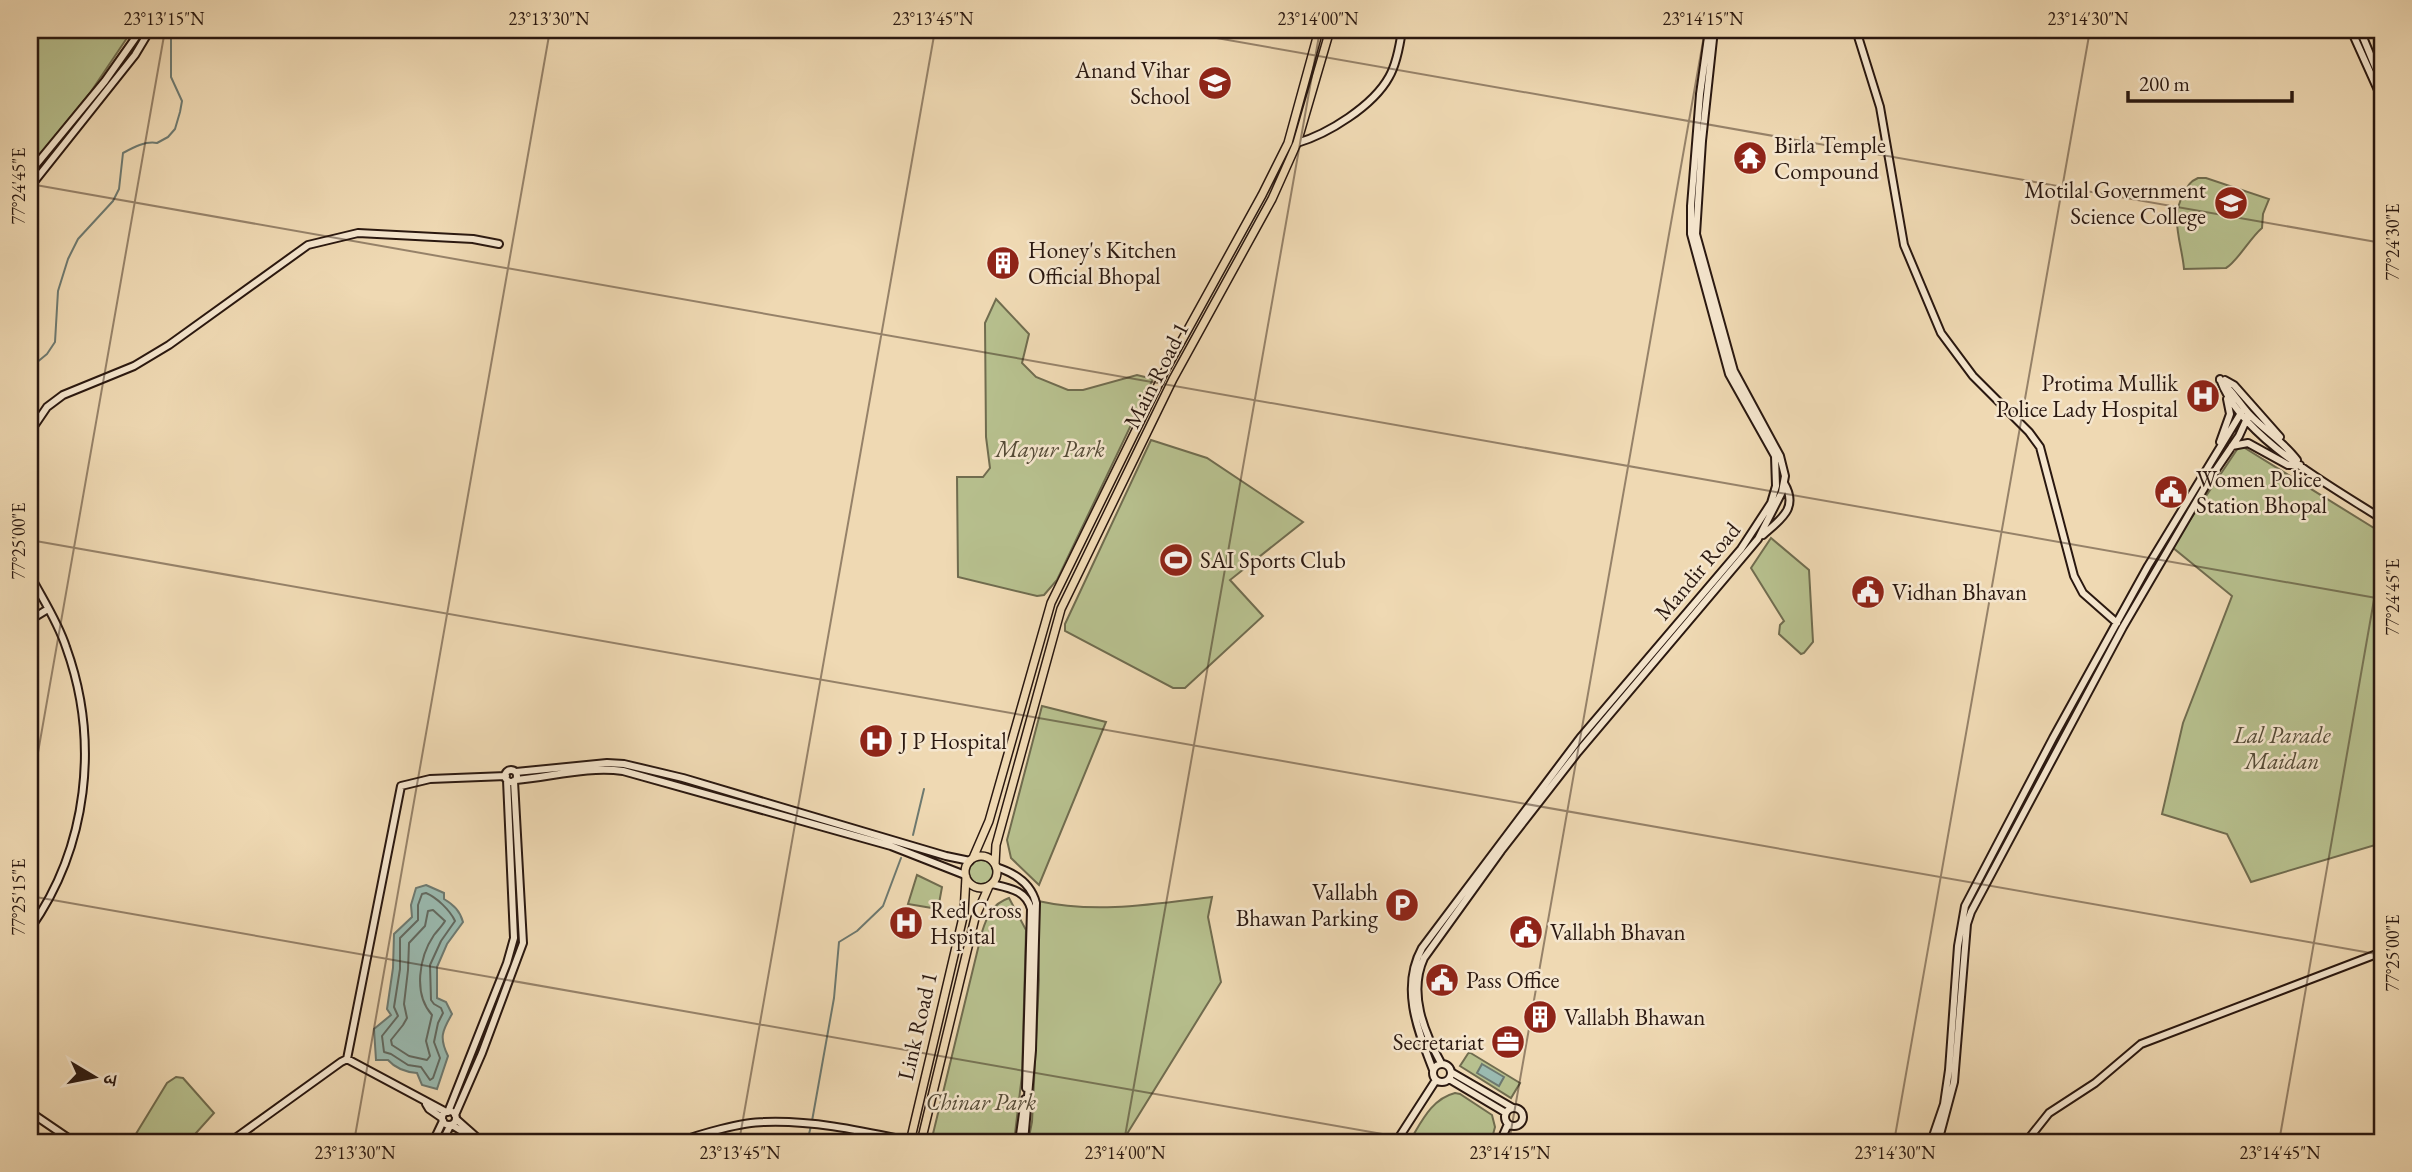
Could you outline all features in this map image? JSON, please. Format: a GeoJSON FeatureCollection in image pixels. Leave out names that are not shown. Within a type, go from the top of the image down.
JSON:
{"type":"FeatureCollection","features":[{"type":"Feature","properties":{"kind":"main road","name":"Main Road 1"},"geometry":{"type":"LineString","coordinates":[[971,859],[989,821],[1051,603],[1175,351],[1288,143],[1319,30]]}},
{"type":"Feature","properties":{"kind":"main road","name":"Main Road 1"},"geometry":{"type":"LineString","coordinates":[[995,865],[996,845],[1061,609],[1183,360],[1272,199],[1297,143],[1330,30]]}},
{"type":"Feature","properties":{"kind":"main road"},"geometry":{"type":"LineString","coordinates":[[971,859],[986,856],[995,865]]}},
{"type":"Feature","properties":{"kind":"main road","name":"Link Road 1"},"geometry":{"type":"LineString","coordinates":[[910,1142],[964,913],[965,868],[971,859]]}},
{"type":"Feature","properties":{"kind":"main road","name":"Link Road 1"},"geometry":{"type":"LineString","coordinates":[[921,1142],[975,918],[997,876],[995,865]]}},
{"type":"Feature","properties":{"kind":"main road"},"geometry":{"type":"LineString","coordinates":[[965,876],[971,886],[977,888],[990,885]]}},
{"type":"Feature","properties":{"kind":"street"},"geometry":{"type":"LineString","coordinates":[[30,173],[141,30]]}},
{"type":"Feature","properties":{"kind":"street"},"geometry":{"type":"LineString","coordinates":[[31,182],[135,55],[150,30]]}},
{"type":"Feature","properties":{"kind":"street"},"geometry":{"type":"LineString","coordinates":[[1297,143],[1337,127],[1380,89],[1390,77],[1402,30]]}},
{"type":"Feature","properties":{"kind":"street","name":"Mandir Road"},"geometry":{"type":"LineString","coordinates":[[1441,1063],[1422,1021],[1417,989],[1422,962],[1530,809],[1758,539],[1779,501],[1784,483],[1780,456],[1734,370],[1696,234],[1712,30]]}},
{"type":"Feature","properties":{"kind":"street","name":"Mandir Road"},"geometry":{"type":"LineString","coordinates":[[1433,1070],[1420,1035],[1413,1004],[1412,978],[1417,958],[1634,673],[1741,549],[1766,511],[1776,486],[1778,476],[1775,456],[1729,374],[1690,234],[1700,94],[1712,30]]}},
{"type":"Feature","properties":{"kind":"street"},"geometry":{"type":"LineString","coordinates":[[1856,30],[1880,107],[1904,245],[1941,333],[1973,376],[2029,432],[2040,447],[2074,576],[2083,593],[2117,623]]}},
{"type":"Feature","properties":{"kind":"street"},"geometry":{"type":"LineString","coordinates":[[2351,30],[2382,99]]}},
{"type":"Feature","properties":{"kind":"street"},"geometry":{"type":"LineString","coordinates":[[2360,30],[2382,83]]}},
{"type":"Feature","properties":{"kind":"street"},"geometry":{"type":"LineString","coordinates":[[81,110],[88,114]]}},
{"type":"Feature","properties":{"kind":"street"},"geometry":{"type":"LineString","coordinates":[[30,432],[45,409],[63,395],[134,366],[169,345],[308,244],[358,233],[473,239],[499,244]]}},
{"type":"Feature","properties":{"kind":"street"},"geometry":{"type":"LineString","coordinates":[[1175,351],[1183,360]]}},
{"type":"Feature","properties":{"kind":"street"},"geometry":{"type":"LineString","coordinates":[[2213,460],[2230,414],[2220,379]]}},
{"type":"Feature","properties":{"kind":"street"},"geometry":{"type":"LineString","coordinates":[[2220,379],[2229,387],[2245,414],[2288,450]]}},
{"type":"Feature","properties":{"kind":"street"},"geometry":{"type":"LineString","coordinates":[[2220,379],[2234,385],[2300,465]]}},
{"type":"Feature","properties":{"kind":"street"},"geometry":{"type":"LineString","coordinates":[[2226,395],[2275,447],[2382,519]]}},
{"type":"Feature","properties":{"kind":"street"},"geometry":{"type":"LineString","coordinates":[[1931,1142],[1942,1110],[1949,1070],[1963,911],[2053,738],[2148,566],[2213,460],[2245,414]]}},
{"type":"Feature","properties":{"kind":"street"},"geometry":{"type":"LineString","coordinates":[[1938,1142],[1954,1082],[1967,924],[1971,912],[2123,627],[2209,480],[2232,446],[2245,414]]}},
{"type":"Feature","properties":{"kind":"street"},"geometry":{"type":"LineString","coordinates":[[2232,446],[2248,443],[2288,465],[2300,465]]}},
{"type":"Feature","properties":{"kind":"street"},"geometry":{"type":"LineString","coordinates":[[1758,539],[1787,512],[1791,496],[1784,483]]}},
{"type":"Feature","properties":{"kind":"street"},"geometry":{"type":"LineString","coordinates":[[30,575],[65,643],[80,694],[84,723],[84,792],[80,814],[64,870],[43,911],[30,929]]}},
{"type":"Feature","properties":{"kind":"street"},"geometry":{"type":"LineString","coordinates":[[30,620],[48,609]]}},
{"type":"Feature","properties":{"kind":"street"},"geometry":{"type":"LineString","coordinates":[[512,778],[624,764],[804,813],[946,856],[971,859]]}},
{"type":"Feature","properties":{"kind":"street"},"geometry":{"type":"LineString","coordinates":[[347,1059],[401,786],[430,779],[512,778],[623,771],[878,842],[910,852],[965,876]]}},
{"type":"Feature","properties":{"kind":"street"},"geometry":{"type":"LineString","coordinates":[[442,1142],[514,939],[512,778]]}},
{"type":"Feature","properties":{"kind":"street"},"geometry":{"type":"LineString","coordinates":[[995,865],[1020,878],[1034,894],[1036,903],[1032,1050],[1028,1116],[1022,1142]]}},
{"type":"Feature","properties":{"kind":"street"},"geometry":{"type":"LineString","coordinates":[[990,885],[1021,893],[1030,903],[1031,909],[1022,1142]]}},
{"type":"Feature","properties":{"kind":"street"},"geometry":{"type":"LineString","coordinates":[[2026,1142],[2049,1113],[2095,1083],[2141,1044],[2382,952]]}},
{"type":"Feature","properties":{"kind":"street"},"geometry":{"type":"LineString","coordinates":[[347,1059],[426,1104],[431,1104],[482,1142]]}},
{"type":"Feature","properties":{"kind":"street"},"geometry":{"type":"LineString","coordinates":[[230,1142],[347,1059]]}},
{"type":"Feature","properties":{"kind":"street"},"geometry":{"type":"LineString","coordinates":[[1396,1142],[1436,1080],[1433,1070],[1441,1063],[1448,1065],[1450,1075],[1506,1113]]}},
{"type":"Feature","properties":{"kind":"street"},"geometry":{"type":"LineString","coordinates":[[1436,1080],[1443,1082],[1450,1075]]}},
{"type":"Feature","properties":{"kind":"street"},"geometry":{"type":"LineString","coordinates":[[1450,1075],[1520,1110],[1523,1118],[1517,1126],[1508,1124],[1505,1119],[1506,1113],[1513,1108]]}},
{"type":"Feature","properties":{"kind":"street"},"geometry":{"type":"LineString","coordinates":[[30,1112],[74,1142]]}},
{"type":"Feature","properties":{"kind":"street"},"geometry":{"type":"LineString","coordinates":[[433,1142],[449,1119]]}},
{"type":"Feature","properties":{"kind":"street"},"geometry":{"type":"LineString","coordinates":[[679,1142],[761,1121],[820,1125],[910,1142]]}},
{"type":"Feature","properties":{"kind":"street"},"geometry":{"type":"LineString","coordinates":[[1500,1142],[1508,1124]]}},
{"type":"Feature","properties":{"kind":"green space"},"geometry":{"type":"Polygon","coordinates":[[[30,30],[131,32],[90,93],[30,167],[30,30]]]}},
{"type":"Feature","properties":{"kind":"green space"},"geometry":{"type":"Polygon","coordinates":[[[2198,178],[2206,178],[2269,199],[2263,214],[2262,228],[2226,268],[2184,269],[2177,211],[2188,186],[2198,178]]]}},
{"type":"Feature","properties":{"kind":"green space","name":"Mayur Park"},"geometry":{"type":"Polygon","coordinates":[[[996,299],[1029,334],[1022,363],[1036,377],[1068,390],[1083,390],[1137,375],[1153,379],[1057,580],[1044,595],[1037,596],[958,577],[957,477],[983,477],[990,468],[986,437],[985,323],[996,299]]]}},
{"type":"Feature","properties":{"kind":"green space","name":"SAI Sports Club"},"geometry":{"type":"Polygon","coordinates":[[[1151,440],[1207,458],[1303,522],[1230,580],[1263,616],[1185,688],[1173,688],[1065,631],[1065,624],[1151,440]]]}},
{"type":"Feature","properties":{"kind":"green space","name":"Lal Parade Maidan"},"geometry":{"type":"Polygon","coordinates":[[[2240,445],[2382,533],[2382,843],[2251,882],[2227,834],[2162,814],[2183,723],[2232,596],[2172,547],[2240,445]]]}},
{"type":"Feature","properties":{"kind":"green space"},"geometry":{"type":"Polygon","coordinates":[[[1771,538],[1809,570],[1813,642],[1801,654],[1779,634],[1780,625],[1784,621],[1751,568],[1771,538]]]}},
{"type":"Feature","properties":{"kind":"green space"},"geometry":{"type":"Polygon","coordinates":[[[1042,706],[1106,722],[1039,885],[1011,858],[1007,840],[1042,706]]]}},
{"type":"Feature","properties":{"kind":"green space"},"geometry":{"type":"Polygon","coordinates":[[[981,860],[990,863],[993,872],[990,881],[981,884],[972,881],[969,872],[972,863],[981,860]]]}},
{"type":"Feature","properties":{"kind":"green space"},"geometry":{"type":"Polygon","coordinates":[[[917,875],[942,887],[938,909],[908,904],[917,875]]]}},
{"type":"Feature","properties":{"kind":"green space"},"geometry":{"type":"Polygon","coordinates":[[[1212,897],[1208,917],[1221,982],[1122,1142],[1028,1142],[1032,1122],[1039,980],[1038,901],[1103,907],[1212,897]]]}},
{"type":"Feature","properties":{"kind":"green space","name":"Chinar Park"},"geometry":{"type":"Polygon","coordinates":[[[1009,898],[1026,930],[1022,1075],[1014,1142],[931,1142],[982,932],[991,911],[1009,898]]]}},
{"type":"Feature","properties":{"kind":"green space"},"geometry":{"type":"Polygon","coordinates":[[[1469,1052],[1520,1083],[1511,1098],[1460,1066],[1469,1052]]]}},
{"type":"Feature","properties":{"kind":"green space"},"geometry":{"type":"Polygon","coordinates":[[[176,1077],[183,1078],[214,1113],[188,1142],[131,1142],[167,1083],[176,1077]]]}},
{"type":"Feature","properties":{"kind":"green space"},"geometry":{"type":"Polygon","coordinates":[[[1455,1093],[1492,1115],[1495,1127],[1491,1142],[1409,1142],[1433,1106],[1455,1093]]]}},
{"type":"Feature","properties":{"kind":"water"},"geometry":{"type":"Polygon","coordinates":[[[426,885],[444,893],[444,899],[456,909],[463,922],[447,944],[437,967],[437,998],[446,1002],[452,1014],[443,1035],[448,1056],[437,1089],[422,1085],[417,1073],[401,1070],[388,1060],[376,1060],[374,1029],[391,1015],[387,1009],[393,968],[394,934],[412,917],[411,905],[416,888],[426,885]]]}},
{"type":"Feature","properties":{"kind":"water"},"geometry":{"type":"Polygon","coordinates":[[[1482,1064],[1504,1077],[1499,1086],[1477,1073],[1482,1064]]]}},
{"type":"Feature","properties":{"kind":"waterway"},"geometry":{"type":"LineString","coordinates":[[30,368],[47,354],[55,342],[58,291],[68,259],[78,239],[113,201],[119,189],[123,153],[144,144],[157,143],[175,129],[182,101],[171,77],[171,30]]}},
{"type":"Feature","properties":{"kind":"waterway"},"geometry":{"type":"LineString","coordinates":[[913,835],[924,789]]}},
{"type":"Feature","properties":{"kind":"waterway"},"geometry":{"type":"LineString","coordinates":[[812,1121],[834,998],[839,942],[857,931],[883,906],[901,858]]}},
{"type":"Feature","properties":{"kind":"waterway"},"geometry":{"type":"LineString","coordinates":[[807,1142],[811,1126]]}},
{"type":"Feature","properties":{"kind":"place","name":"Anand Vihar School"},"geometry":{"type":"Point","coordinates":[1215,83]}},
{"type":"Feature","properties":{"kind":"place","name":"Birla Temple Compound"},"geometry":{"type":"Point","coordinates":[1750,158]}},
{"type":"Feature","properties":{"kind":"place","name":"Motilal Government Science College"},"geometry":{"type":"Point","coordinates":[2231,203]}},
{"type":"Feature","properties":{"kind":"place","name":"Honey's Kitchen Official Bhopal"},"geometry":{"type":"Point","coordinates":[1003,263]}},
{"type":"Feature","properties":{"kind":"place","name":"Protima Mullik Police Lady Hospital"},"geometry":{"type":"Point","coordinates":[2203,396]}},
{"type":"Feature","properties":{"kind":"place","name":"Women Police Station Bhopal"},"geometry":{"type":"Point","coordinates":[2171,492]}},
{"type":"Feature","properties":{"kind":"place","name":"SAI Sports Club"},"geometry":{"type":"Point","coordinates":[1176,560]}},
{"type":"Feature","properties":{"kind":"place","name":"Vidhan Bhavan"},"geometry":{"type":"Point","coordinates":[1868,592]}},
{"type":"Feature","properties":{"kind":"place","name":"J P Hospital"},"geometry":{"type":"Point","coordinates":[876,741]}},
{"type":"Feature","properties":{"kind":"place","name":"Vallabh Bhawan Parking"},"geometry":{"type":"Point","coordinates":[1402,905]}},
{"type":"Feature","properties":{"kind":"place","name":"Red Cross Hspital"},"geometry":{"type":"Point","coordinates":[906,923]}},
{"type":"Feature","properties":{"kind":"place","name":"Vallabh Bhavan"},"geometry":{"type":"Point","coordinates":[1526,932]}},
{"type":"Feature","properties":{"kind":"place","name":"Pass Office"},"geometry":{"type":"Point","coordinates":[1442,980]}},
{"type":"Feature","properties":{"kind":"place","name":"Vallabh Bhawan"},"geometry":{"type":"Point","coordinates":[1540,1017]}},
{"type":"Feature","properties":{"kind":"place","name":"Secretariat"},"geometry":{"type":"Point","coordinates":[1508,1042]}}]}
